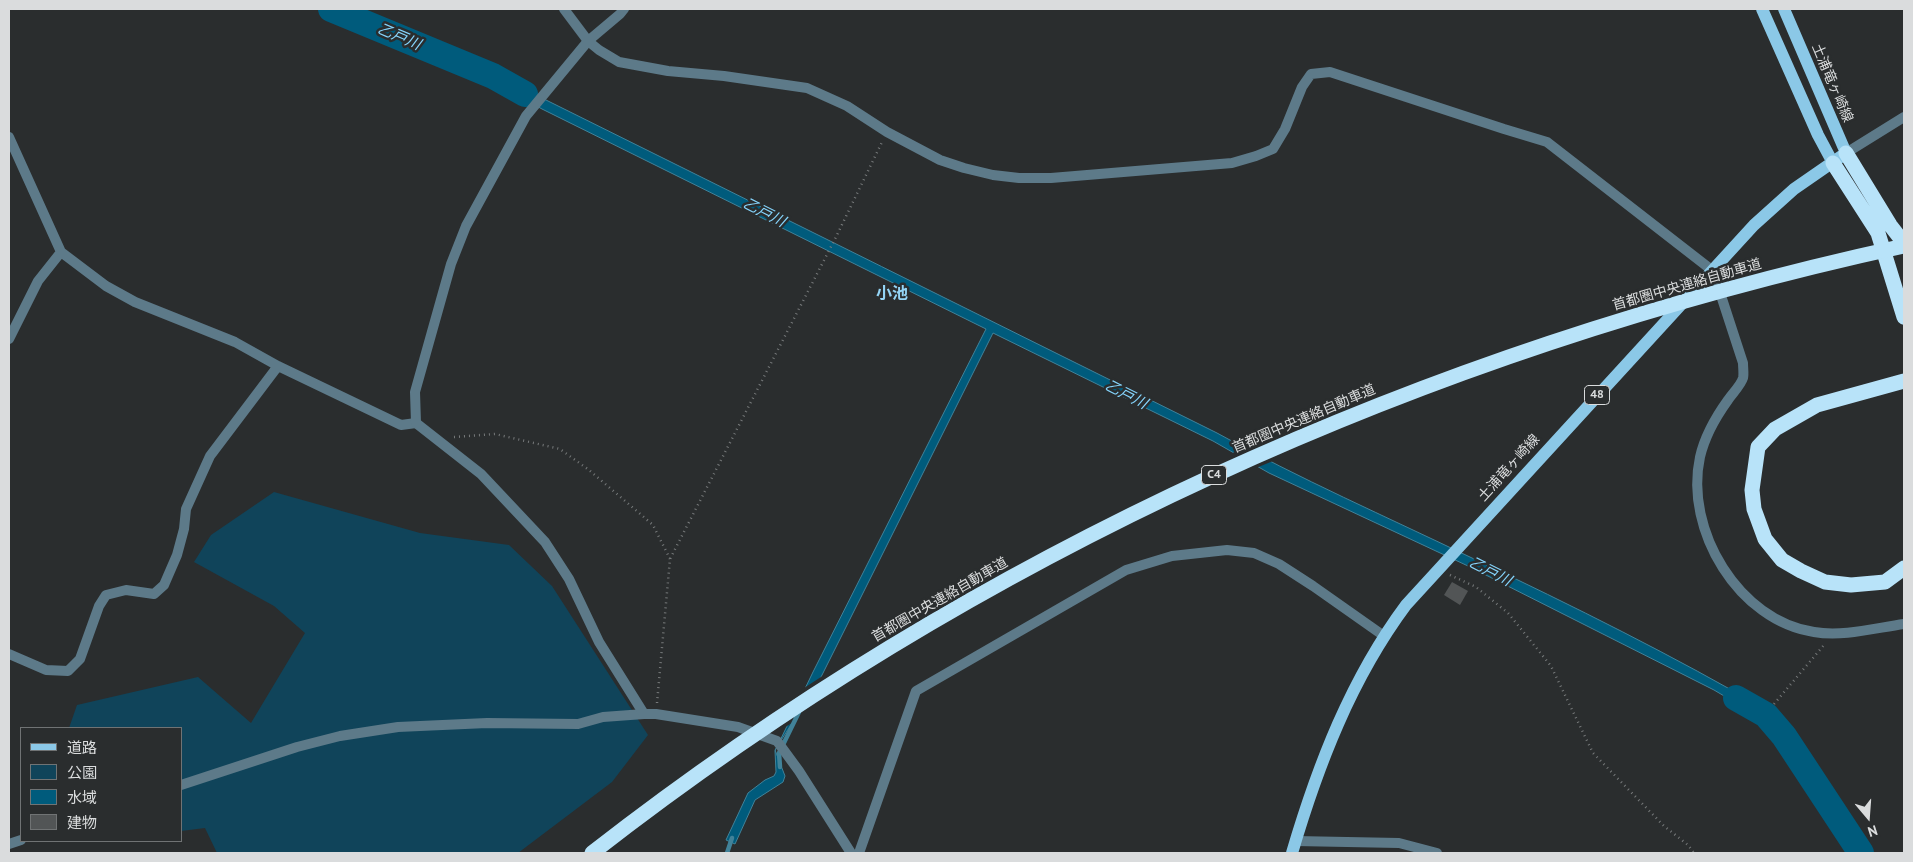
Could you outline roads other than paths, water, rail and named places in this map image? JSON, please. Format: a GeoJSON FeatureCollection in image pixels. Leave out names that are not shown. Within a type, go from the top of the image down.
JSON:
{"type":"FeatureCollection","features":[{"type":"Feature","properties":{"kind":"highway"},"geometry":{"type":"LineString","coordinates":[[1846,153],[1890,225],[1904,242]]}},
{"type":"Feature","properties":{"kind":"highway"},"geometry":{"type":"LineString","coordinates":[[1833,162],[1878,233],[1904,317]]}},
{"type":"Feature","properties":{"kind":"highway","name":"首都圏中央連絡自動車道"},"geometry":{"type":"LineString","coordinates":[[592,853],[709,764],[854,669],[996,586],[1159,500],[1274,448],[1393,399],[1499,360],[1703,296],[1904,246]]}},
{"type":"Feature","properties":{"kind":"highway"},"geometry":{"type":"LineString","coordinates":[[1904,382],[1817,404],[1775,429],[1758,447],[1752,490],[1754,509],[1764,539],[1782,560],[1801,571],[1825,582],[1851,585],[1885,582],[1904,568]]}},
{"type":"Feature","properties":{"kind":"main road"},"geometry":{"type":"LineString","coordinates":[[1762,9],[1818,135],[1833,162]]}},
{"type":"Feature","properties":{"kind":"main road","name":"土浦竜ヶ崎線"},"geometry":{"type":"LineString","coordinates":[[1294,847],[1341,713],[1384,636],[1406,605],[1624,366],[1714,271],[1754,225],[1794,189],[1846,153],[1784,9]]}},
{"type":"Feature","properties":{"kind":"street"},"geometry":{"type":"LineString","coordinates":[[564,9],[588,41],[619,62],[668,71],[724,76],[806,88],[847,106],[887,132],[940,160],[993,175],[1020,178],[1052,178],[1232,163],[1256,156],[1273,148],[1285,128],[1302,86],[1311,74],[1330,72],[1548,142],[1714,271],[1743,363],[1743,379],[1715,417],[1705,437],[1698,481],[1700,514],[1704,530],[1722,567],[1735,585],[1772,616],[1790,626],[1813,632],[1832,634],[1904,624]]}},
{"type":"Feature","properties":{"kind":"street"},"geometry":{"type":"LineString","coordinates":[[416,423],[414,392],[451,264],[466,226],[526,116],[588,41],[624,9]]}},
{"type":"Feature","properties":{"kind":"street"},"geometry":{"type":"LineString","coordinates":[[1846,153],[1904,118]]}},
{"type":"Feature","properties":{"kind":"street"},"geometry":{"type":"LineString","coordinates":[[9,137],[61,252],[106,286],[135,302],[236,342],[278,366],[401,425],[416,423],[481,474],[545,542],[569,579],[599,642],[644,714]]}},
{"type":"Feature","properties":{"kind":"street"},"geometry":{"type":"LineString","coordinates":[[9,339],[38,281],[61,252]]}},
{"type":"Feature","properties":{"kind":"street"},"geometry":{"type":"LineString","coordinates":[[9,654],[46,670],[68,671],[80,659],[99,606],[106,595],[126,590],[154,594],[164,585],[177,555],[184,529],[186,509],[210,456],[278,366]]}},
{"type":"Feature","properties":{"kind":"street"},"geometry":{"type":"LineString","coordinates":[[859,853],[916,691],[1126,570],[1172,556],[1227,550],[1254,553],[1288,570],[1384,636]]}},
{"type":"Feature","properties":{"kind":"street"},"geometry":{"type":"LineString","coordinates":[[182,784],[297,747],[340,736],[398,727],[487,723],[578,724],[603,716],[656,714],[738,726],[777,741],[799,771],[851,853]]}},
{"type":"Feature","properties":{"kind":"street"},"geometry":{"type":"LineString","coordinates":[[1294,847],[1399,843],[1437,853]]}},
{"type":"Feature","properties":{"kind":"water"},"geometry":{"type":"Polygon","coordinates":[[[496,72],[546,100],[1280,466],[1585,613],[1660,651],[1770,712],[1763,719],[1714,690],[1468,566],[1269,473],[1213,441],[993,333],[821,677],[777,747],[986,329],[542,109],[491,81],[496,72]]]}},
{"type":"Feature","properties":{"kind":"water"},"geometry":{"type":"Polygon","coordinates":[[[775,751],[785,776],[783,782],[755,800],[735,844],[726,840],[748,793],[765,780],[774,776],[776,772],[775,751]]]}},
{"type":"Feature","properties":{"kind":"waterway","name":"乙戸川"},"geometry":{"type":"LineString","coordinates":[[331,9],[493,76],[525,94]]}},
{"type":"Feature","properties":{"kind":"waterway","name":"乙戸川"},"geometry":{"type":"LineString","coordinates":[[1736,698],[1766,715],[1784,736],[1861,853]]}},
{"type":"Feature","properties":{"kind":"waterway"},"geometry":{"type":"LineString","coordinates":[[780,767],[779,753],[799,712]]}},
{"type":"Feature","properties":{"kind":"waterway"},"geometry":{"type":"LineString","coordinates":[[727,853],[732,838]]}},
{"type":"Feature","properties":{"kind":"district","name":"小池"},"geometry":{"type":"Point","coordinates":[892,294]}}]}
